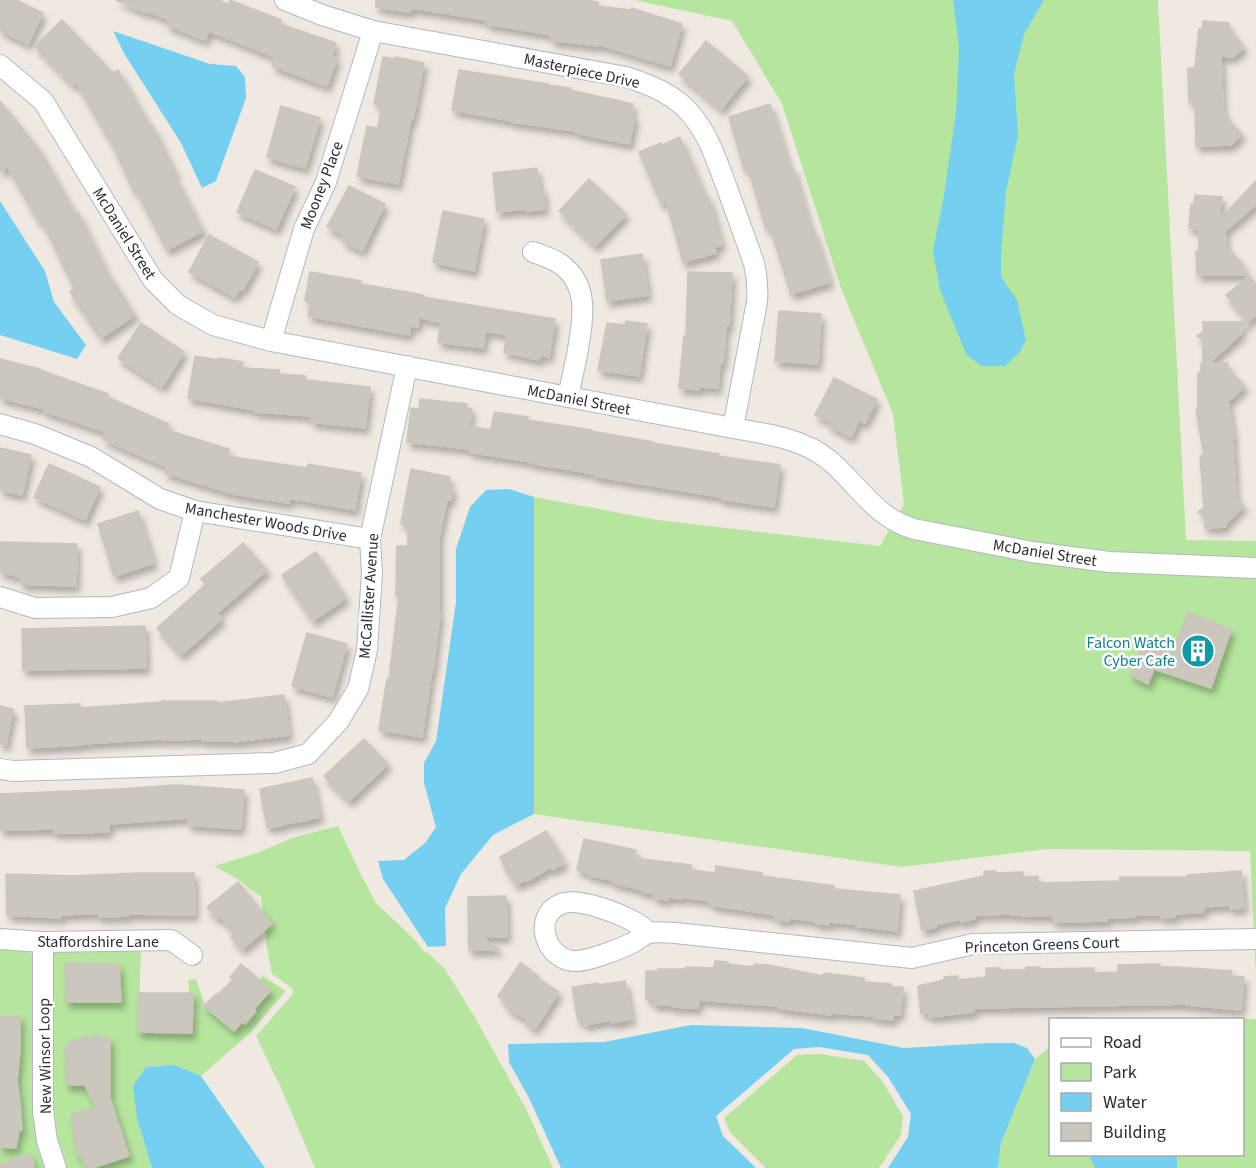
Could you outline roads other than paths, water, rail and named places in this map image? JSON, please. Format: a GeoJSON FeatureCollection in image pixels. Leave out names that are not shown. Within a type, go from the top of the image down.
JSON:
{"type":"FeatureCollection","features":[{"type":"Feature","properties":{"kind":"street","name":"Masterpiece Drive"},"geometry":{"type":"LineString","coordinates":[[285,0],[322,15],[373,30],[626,77],[656,88],[690,112],[714,151],[754,263],[758,288],[733,428]]}},
{"type":"Feature","properties":{"kind":"street","name":"Mooney Place"},"geometry":{"type":"LineString","coordinates":[[271,341],[304,229],[326,182],[373,30]]}},
{"type":"Feature","properties":{"kind":"street","name":"McDaniel Street"},"geometry":{"type":"LineString","coordinates":[[0,65],[43,101],[153,280],[178,305],[213,325],[271,341],[792,440],[818,453],[837,468],[874,508],[914,530],[1032,552],[1110,562],[1256,568]]}},
{"type":"Feature","properties":{"kind":"street"},"geometry":{"type":"LineString","coordinates":[[533,252],[563,266],[576,282],[581,296],[582,325],[568,397]]}},
{"type":"Feature","properties":{"kind":"street","name":"McCallister Avenue"},"geometry":{"type":"LineString","coordinates":[[0,769],[13,771],[274,763],[308,753],[338,722],[358,689],[367,650],[372,573],[370,539],[407,366]]}},
{"type":"Feature","properties":{"kind":"street","name":"Manchester Woods Drive"},"geometry":{"type":"LineString","coordinates":[[0,424],[35,434],[91,457],[160,499],[195,511],[370,539]]}},
{"type":"Feature","properties":{"kind":"street"},"geometry":{"type":"LineString","coordinates":[[0,597],[35,608],[112,607],[151,598],[179,578],[195,511]]}},
{"type":"Feature","properties":{"kind":"street","name":"Princeton Greens Court"},"geometry":{"type":"LineString","coordinates":[[650,933],[632,920],[583,902],[567,901],[556,906],[548,916],[544,928],[545,939],[551,949],[561,957],[574,962],[587,960],[632,943],[650,933],[675,933],[912,958],[973,944],[1256,939]]}},
{"type":"Feature","properties":{"kind":"street","name":"Staffordshire Lane"},"geometry":{"type":"LineString","coordinates":[[0,939],[43,942],[171,940],[192,955]]}},
{"type":"Feature","properties":{"kind":"street","name":"New Winsor Loop"},"geometry":{"type":"LineString","coordinates":[[43,942],[43,1111],[47,1141],[56,1168]]}},
{"type":"Feature","properties":{"kind":"water"},"geometry":{"type":"Polygon","coordinates":[[[953,0],[1044,0],[1024,34],[1014,74],[1018,136],[1006,191],[1001,277],[1017,300],[1026,340],[1019,353],[1005,366],[981,366],[966,354],[940,290],[933,250],[956,113],[959,46],[953,0]]]}},
{"type":"Feature","properties":{"kind":"water"},"geometry":{"type":"Polygon","coordinates":[[[113,31],[210,64],[236,66],[245,77],[246,98],[216,181],[202,188],[181,143],[125,55],[113,31]]]}},
{"type":"Feature","properties":{"kind":"water"},"geometry":{"type":"Polygon","coordinates":[[[0,201],[45,271],[54,302],[86,345],[77,359],[0,335],[0,201]]]}},
{"type":"Feature","properties":{"kind":"water"},"geometry":{"type":"Polygon","coordinates":[[[509,489],[534,497],[534,814],[493,835],[461,874],[445,908],[446,946],[428,947],[383,879],[378,861],[404,860],[425,843],[436,827],[424,783],[424,763],[436,741],[456,602],[456,549],[470,507],[486,490],[509,489]]]}},
{"type":"Feature","properties":{"kind":"water"},"geometry":{"type":"Polygon","coordinates":[[[691,1025],[802,1028],[904,1048],[1014,1043],[1027,1048],[1035,1059],[1001,1143],[998,1168],[888,1168],[908,1137],[911,1114],[888,1077],[868,1055],[819,1047],[794,1049],[716,1116],[723,1136],[756,1168],[561,1168],[529,1098],[509,1062],[508,1044],[604,1042],[691,1025]]]}},
{"type":"Feature","properties":{"kind":"water"},"geometry":{"type":"Polygon","coordinates":[[[175,1065],[201,1076],[265,1168],[152,1168],[137,1119],[133,1086],[146,1067],[175,1065]]]}},
{"type":"Feature","properties":{"kind":"water"},"geometry":{"type":"Polygon","coordinates":[[[1089,1156],[1177,1156],[1177,1168],[1095,1168],[1089,1156]]]}},
{"type":"Feature","properties":{"kind":"place","name":"Falcon Watch Cyber Cafe"},"geometry":{"type":"Point","coordinates":[1198,651]}}]}
